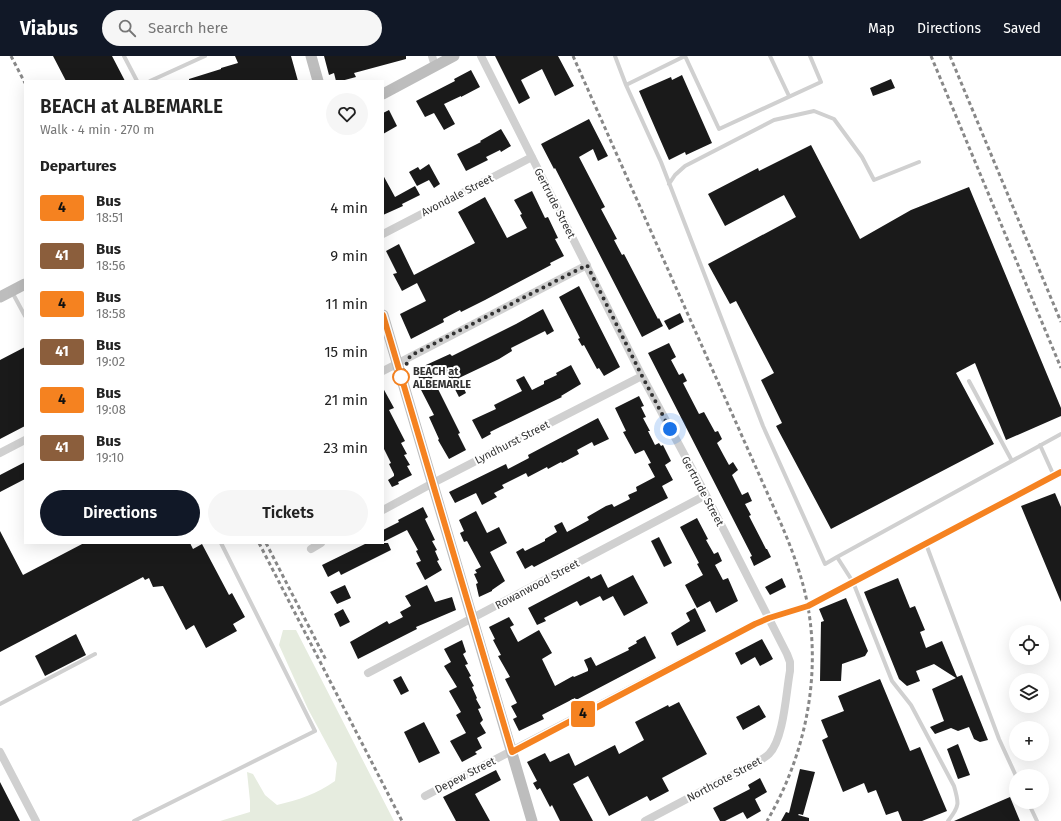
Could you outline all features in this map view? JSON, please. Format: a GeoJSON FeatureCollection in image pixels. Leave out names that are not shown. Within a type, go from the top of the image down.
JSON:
{"type":"FeatureCollection","features":[{"type":"Feature","properties":{"kind":"street"},"geometry":{"type":"LineString","coordinates":[[311,56],[318,80]]}},
{"type":"Feature","properties":{"kind":"street"},"geometry":{"type":"LineString","coordinates":[[384,93],[433,61],[454,56]]}},
{"type":"Feature","properties":{"kind":"street","name":"Gertrude Street"},"geometry":{"type":"LineString","coordinates":[[481,56],[642,376],[706,495],[769,618],[787,654],[790,662],[790,671]]}},
{"type":"Feature","properties":{"kind":"street","name":"Avondale Street"},"geometry":{"type":"LineString","coordinates":[[384,233],[532,157]]}},
{"type":"Feature","properties":{"kind":"street"},"geometry":{"type":"LineString","coordinates":[[384,370],[587,265]]}},
{"type":"Feature","properties":{"kind":"street"},"geometry":{"type":"LineString","coordinates":[[0,297],[24,286]]}},
{"type":"Feature","properties":{"kind":"street"},"geometry":{"type":"LineString","coordinates":[[384,318],[532,821]]}},
{"type":"Feature","properties":{"kind":"street","name":"Lyndhurst Street"},"geometry":{"type":"LineString","coordinates":[[384,509],[642,376]]}},
{"type":"Feature","properties":{"kind":"street"},"geometry":{"type":"LineString","coordinates":[[0,453],[24,441]]}},
{"type":"Feature","properties":{"kind":"street","name":"Depew Street"},"geometry":{"type":"LineString","coordinates":[[425,796],[769,618],[808,606],[1058,474]]}},
{"type":"Feature","properties":{"kind":"street","name":"Rowanwood Street"},"geometry":{"type":"LineString","coordinates":[[368,673],[706,495]]}},
{"type":"Feature","properties":{"kind":"street"},"geometry":{"type":"LineString","coordinates":[[311,549],[319,544]]}},
{"type":"Feature","properties":{"kind":"street","name":"Northcote Street"},"geometry":{"type":"LineString","coordinates":[[645,821],[759,761],[769,754],[776,743],[780,731],[790,671]]}},
{"type":"Feature","properties":{"kind":"street"},"geometry":{"type":"LineString","coordinates":[[0,752],[36,821]]}},
{"type":"Feature","properties":{"kind":"lane"},"geometry":{"type":"LineString","coordinates":[[124,56],[136,80]]}},
{"type":"Feature","properties":{"kind":"lane"},"geometry":{"type":"LineString","coordinates":[[152,80],[205,56]]}},
{"type":"Feature","properties":{"kind":"lane"},"geometry":{"type":"LineString","coordinates":[[615,56],[626,85],[670,184],[763,426],[825,564],[1061,434]]}},
{"type":"Feature","properties":{"kind":"lane"},"geometry":{"type":"LineString","coordinates":[[626,85],[685,56],[719,129],[821,82],[810,56]]}},
{"type":"Feature","properties":{"kind":"lane"},"geometry":{"type":"LineString","coordinates":[[770,56],[789,96]]}},
{"type":"Feature","properties":{"kind":"lane"},"geometry":{"type":"LineString","coordinates":[[670,184],[675,175],[685,166],[774,120],[814,111],[834,119],[862,156],[874,180],[919,162]]}},
{"type":"Feature","properties":{"kind":"lane"},"geometry":{"type":"LineString","coordinates":[[11,291],[24,314]]}},
{"type":"Feature","properties":{"kind":"lane"},"geometry":{"type":"LineString","coordinates":[[968,381],[1012,461]]}},
{"type":"Feature","properties":{"kind":"lane"},"geometry":{"type":"LineString","coordinates":[[1040,445],[1058,474]]}},
{"type":"Feature","properties":{"kind":"lane"},"geometry":{"type":"LineString","coordinates":[[134,821],[315,731],[222,544]]}},
{"type":"Feature","properties":{"kind":"lane"},"geometry":{"type":"LineString","coordinates":[[926,544],[999,739],[1013,769]]}},
{"type":"Feature","properties":{"kind":"lane"},"geometry":{"type":"LineString","coordinates":[[836,557],[853,582],[892,681],[911,705],[954,786],[958,800],[956,811],[948,821]]}},
{"type":"Feature","properties":{"kind":"lane"},"geometry":{"type":"LineString","coordinates":[[0,704],[95,654]]}},
{"type":"Feature","properties":{"kind":"lane"},"geometry":{"type":"LineString","coordinates":[[1031,809],[1037,821]]}},
{"type":"Feature","properties":{"kind":"shaded area"},"geometry":{"type":"Polygon","coordinates":[[[283,630],[296,630],[394,821],[220,821],[250,812],[247,772],[253,774],[265,795],[277,805],[307,796],[321,790],[335,781],[337,763],[308,709],[279,645],[283,630]]]}},
{"type":"Feature","properties":{"kind":"building"},"geometry":{"type":"Polygon","coordinates":[[[53,56],[112,56],[124,80],[65,80],[53,56]]]}},
{"type":"Feature","properties":{"kind":"building"},"geometry":{"type":"Polygon","coordinates":[[[235,56],[291,56],[298,80],[189,80],[238,63],[235,56]]]}},
{"type":"Feature","properties":{"kind":"building"},"geometry":{"type":"Polygon","coordinates":[[[324,56],[406,56],[406,59],[354,73],[356,77],[345,80],[336,80],[334,73],[329,75],[324,56]]]}},
{"type":"Feature","properties":{"kind":"building"},"geometry":{"type":"Polygon","coordinates":[[[495,56],[558,56],[574,86],[555,96],[542,69],[521,80],[530,98],[519,104],[495,56]]]}},
{"type":"Feature","properties":{"kind":"building"},"geometry":{"type":"Polygon","coordinates":[[[471,70],[480,87],[444,104],[455,124],[444,130],[434,113],[425,117],[416,101],[455,81],[454,79],[471,70]]]}},
{"type":"Feature","properties":{"kind":"building"},"geometry":{"type":"Polygon","coordinates":[[[682,75],[712,143],[686,155],[685,152],[669,160],[639,91],[671,77],[672,80],[682,75]]]}},
{"type":"Feature","properties":{"kind":"building"},"geometry":{"type":"Polygon","coordinates":[[[891,79],[895,88],[873,96],[870,88],[891,79]]]}},
{"type":"Feature","properties":{"kind":"building"},"geometry":{"type":"Polygon","coordinates":[[[389,110],[397,126],[384,133],[384,112],[389,110]]]}},
{"type":"Feature","properties":{"kind":"building"},"geometry":{"type":"Polygon","coordinates":[[[589,119],[608,156],[598,161],[593,149],[579,157],[605,207],[601,209],[617,239],[614,240],[622,255],[624,254],[663,326],[642,337],[555,168],[554,169],[541,144],[589,119]]]}},
{"type":"Feature","properties":{"kind":"building"},"geometry":{"type":"Polygon","coordinates":[[[501,129],[511,146],[501,152],[500,150],[486,157],[488,160],[466,171],[457,154],[481,142],[480,141],[501,129]]]}},
{"type":"Feature","properties":{"kind":"building"},"geometry":{"type":"Polygon","coordinates":[[[811,145],[860,239],[911,210],[969,187],[1061,408],[1061,416],[1006,440],[975,363],[956,373],[994,444],[831,529],[776,426],[782,423],[761,380],[774,373],[736,301],[730,304],[708,264],[796,217],[784,195],[725,226],[708,194],[758,168],[759,171],[811,145]]]}},
{"type":"Feature","properties":{"kind":"building"},"geometry":{"type":"Polygon","coordinates":[[[429,164],[440,184],[434,188],[429,180],[417,186],[409,172],[418,167],[420,170],[429,164]]]}},
{"type":"Feature","properties":{"kind":"building"},"geometry":{"type":"Polygon","coordinates":[[[384,177],[395,197],[415,186],[420,195],[402,204],[403,206],[384,215],[384,177]]]}},
{"type":"Feature","properties":{"kind":"building"},"geometry":{"type":"Polygon","coordinates":[[[532,191],[545,218],[548,217],[558,238],[555,239],[564,256],[550,263],[551,265],[485,300],[443,319],[444,322],[411,339],[400,314],[426,301],[417,283],[402,291],[393,274],[397,273],[386,251],[399,244],[414,275],[475,243],[458,212],[485,197],[507,238],[527,228],[520,215],[522,214],[514,200],[532,191]]]}},
{"type":"Feature","properties":{"kind":"building"},"geometry":{"type":"Polygon","coordinates":[[[579,286],[620,367],[604,376],[599,368],[597,369],[584,345],[582,346],[578,339],[580,338],[559,297],[579,286]]]}},
{"type":"Feature","properties":{"kind":"building"},"geometry":{"type":"Polygon","coordinates":[[[543,309],[554,331],[547,335],[545,331],[511,348],[512,351],[499,359],[459,378],[466,393],[459,397],[445,370],[432,377],[460,433],[458,434],[466,450],[449,459],[438,440],[439,439],[429,417],[434,415],[418,384],[421,382],[415,370],[450,354],[452,356],[543,309]]]}},
{"type":"Feature","properties":{"kind":"building"},"geometry":{"type":"Polygon","coordinates":[[[680,313],[684,322],[669,330],[664,321],[680,313]]]}},
{"type":"Feature","properties":{"kind":"building"},"geometry":{"type":"Polygon","coordinates":[[[669,343],[676,357],[671,360],[679,375],[683,373],[687,381],[683,383],[699,414],[704,412],[715,432],[718,431],[722,439],[717,443],[729,465],[733,462],[738,470],[732,475],[742,495],[748,492],[752,501],[745,504],[751,515],[749,516],[771,557],[754,566],[750,557],[752,556],[648,353],[669,343]]]}},
{"type":"Feature","properties":{"kind":"building"},"geometry":{"type":"Polygon","coordinates":[[[24,348],[24,427],[0,439],[0,360],[24,348]]]}},
{"type":"Feature","properties":{"kind":"building"},"geometry":{"type":"Polygon","coordinates":[[[571,365],[581,384],[561,396],[562,397],[490,432],[491,434],[482,439],[472,420],[496,409],[494,405],[522,391],[516,380],[524,376],[532,390],[544,384],[544,381],[557,375],[556,373],[571,365]]]}},
{"type":"Feature","properties":{"kind":"building"},"geometry":{"type":"Polygon","coordinates":[[[384,390],[394,408],[389,410],[405,441],[401,443],[407,454],[404,455],[410,465],[407,466],[412,475],[398,482],[399,484],[392,487],[388,480],[394,476],[389,464],[391,463],[384,449],[384,390]]]}},
{"type":"Feature","properties":{"kind":"building"},"geometry":{"type":"Polygon","coordinates":[[[639,396],[644,406],[641,407],[646,417],[643,418],[650,431],[648,431],[655,445],[659,443],[661,446],[663,445],[671,461],[665,465],[673,480],[662,486],[668,498],[534,567],[532,565],[525,569],[516,552],[523,548],[525,551],[545,541],[545,539],[557,532],[554,526],[562,522],[567,532],[589,520],[587,517],[606,506],[612,504],[614,507],[630,499],[628,495],[637,491],[636,487],[655,477],[648,464],[651,463],[644,450],[635,454],[623,432],[626,431],[615,408],[639,396]]]}},
{"type":"Feature","properties":{"kind":"building"},"geometry":{"type":"Polygon","coordinates":[[[598,418],[609,439],[594,446],[592,442],[577,450],[579,454],[562,463],[561,462],[548,469],[547,467],[528,477],[526,473],[502,485],[504,488],[494,493],[497,497],[482,505],[476,493],[455,503],[449,492],[506,464],[508,469],[529,458],[528,455],[598,418]]]}},
{"type":"Feature","properties":{"kind":"building"},"geometry":{"type":"Polygon","coordinates":[[[24,463],[24,480],[0,492],[0,475],[24,463]]]}},
{"type":"Feature","properties":{"kind":"building"},"geometry":{"type":"Polygon","coordinates":[[[1055,493],[1061,507],[1061,602],[1021,506],[1055,493]]]}},
{"type":"Feature","properties":{"kind":"building"},"geometry":{"type":"Polygon","coordinates":[[[423,507],[428,517],[425,519],[435,540],[432,541],[437,550],[435,551],[439,560],[437,561],[442,570],[425,580],[416,563],[421,561],[416,551],[418,550],[407,530],[384,542],[384,530],[399,522],[398,520],[423,507]]]}},
{"type":"Feature","properties":{"kind":"building"},"geometry":{"type":"Polygon","coordinates":[[[476,511],[487,533],[499,527],[507,543],[490,552],[505,581],[492,591],[479,597],[476,584],[478,583],[474,574],[477,573],[475,570],[481,567],[467,541],[464,542],[460,533],[464,531],[459,520],[476,511]]]}},
{"type":"Feature","properties":{"kind":"building"},"geometry":{"type":"Polygon","coordinates":[[[697,518],[708,539],[706,540],[714,554],[718,552],[722,561],[715,565],[723,580],[728,578],[738,601],[716,613],[710,601],[697,608],[685,585],[703,575],[697,564],[699,563],[680,527],[697,518]]]}},
{"type":"Feature","properties":{"kind":"building"},"geometry":{"type":"Polygon","coordinates":[[[0,531],[23,575],[82,544],[190,544],[193,549],[202,544],[229,595],[232,593],[245,617],[233,624],[237,631],[206,648],[194,625],[186,630],[163,586],[153,587],[149,578],[145,580],[143,577],[0,652],[0,531]]]}},
{"type":"Feature","properties":{"kind":"building"},"geometry":{"type":"Polygon","coordinates":[[[659,537],[672,563],[664,567],[651,541],[659,537]]]}},
{"type":"Feature","properties":{"kind":"building"},"geometry":{"type":"Polygon","coordinates":[[[388,543],[391,550],[341,575],[339,571],[328,577],[322,565],[365,544],[388,543]]]}},
{"type":"Feature","properties":{"kind":"building"},"geometry":{"type":"Polygon","coordinates":[[[601,574],[608,588],[633,575],[648,603],[624,616],[613,596],[603,601],[600,596],[580,606],[577,601],[544,618],[546,621],[537,625],[528,608],[589,576],[591,579],[601,574]]]}},
{"type":"Feature","properties":{"kind":"building"},"geometry":{"type":"Polygon","coordinates":[[[782,578],[786,587],[770,595],[765,587],[782,578]]]}},
{"type":"Feature","properties":{"kind":"building"},"geometry":{"type":"Polygon","coordinates":[[[898,578],[910,608],[915,606],[925,630],[920,632],[926,648],[942,641],[957,677],[962,675],[988,740],[980,742],[974,739],[969,727],[958,731],[951,728],[935,734],[930,727],[944,721],[932,689],[956,678],[934,664],[916,671],[920,681],[907,686],[899,679],[864,592],[898,578]]]}},
{"type":"Feature","properties":{"kind":"building"},"geometry":{"type":"Polygon","coordinates":[[[345,585],[351,598],[337,604],[330,592],[345,585]]]}},
{"type":"Feature","properties":{"kind":"building"},"geometry":{"type":"Polygon","coordinates":[[[427,585],[435,602],[452,597],[456,610],[416,627],[417,629],[358,659],[350,642],[387,621],[389,624],[403,617],[400,612],[411,606],[405,596],[427,585]]]}},
{"type":"Feature","properties":{"kind":"building"},"geometry":{"type":"Polygon","coordinates":[[[846,598],[868,651],[865,656],[842,664],[841,681],[820,681],[821,622],[824,621],[819,609],[846,598]]]}},
{"type":"Feature","properties":{"kind":"building"},"geometry":{"type":"Polygon","coordinates":[[[695,608],[706,631],[677,646],[671,633],[690,621],[686,613],[695,608]]]}},
{"type":"Feature","properties":{"kind":"building"},"geometry":{"type":"Polygon","coordinates":[[[343,609],[350,622],[340,627],[334,614],[343,609]]]}},
{"type":"Feature","properties":{"kind":"building"},"geometry":{"type":"Polygon","coordinates":[[[509,617],[514,625],[510,627],[518,642],[539,630],[552,653],[542,659],[555,686],[573,676],[574,677],[588,671],[584,660],[591,657],[596,666],[629,650],[628,648],[637,643],[636,641],[645,636],[656,658],[576,700],[575,698],[542,715],[544,719],[519,731],[513,719],[517,717],[511,706],[517,703],[505,679],[510,677],[498,656],[501,655],[493,640],[495,639],[489,627],[509,617]]]}},
{"type":"Feature","properties":{"kind":"building"},"geometry":{"type":"Polygon","coordinates":[[[76,634],[86,655],[45,676],[35,656],[76,634]]]}},
{"type":"Feature","properties":{"kind":"building"},"geometry":{"type":"Polygon","coordinates":[[[762,639],[773,659],[760,666],[755,657],[741,665],[735,653],[762,639]]]}},
{"type":"Feature","properties":{"kind":"building"},"geometry":{"type":"Polygon","coordinates":[[[462,640],[466,652],[463,654],[468,664],[465,665],[471,676],[469,677],[474,686],[472,687],[481,708],[478,709],[483,720],[480,723],[486,733],[477,738],[482,748],[475,752],[477,754],[462,762],[450,741],[466,733],[456,715],[461,712],[449,691],[457,687],[444,666],[451,662],[444,649],[462,640]]]}},
{"type":"Feature","properties":{"kind":"building"},"geometry":{"type":"Polygon","coordinates":[[[401,676],[409,691],[401,695],[393,680],[401,676]]]}},
{"type":"Feature","properties":{"kind":"building"},"geometry":{"type":"Polygon","coordinates":[[[880,679],[910,751],[920,747],[947,811],[922,821],[902,821],[898,811],[886,815],[876,790],[868,793],[864,783],[843,792],[822,740],[828,737],[821,720],[844,711],[838,696],[880,679]]]}},
{"type":"Feature","properties":{"kind":"building"},"geometry":{"type":"Polygon","coordinates":[[[679,702],[707,754],[662,778],[669,791],[650,801],[647,796],[609,816],[588,776],[573,784],[593,821],[560,821],[552,805],[550,807],[540,788],[537,790],[533,783],[537,781],[527,762],[545,753],[550,762],[569,753],[575,766],[615,745],[619,754],[644,740],[635,722],[668,705],[669,707],[679,702]]]}},
{"type":"Feature","properties":{"kind":"building"},"geometry":{"type":"Polygon","coordinates":[[[759,705],[766,717],[743,730],[736,717],[759,705]]]}},
{"type":"Feature","properties":{"kind":"building"},"geometry":{"type":"Polygon","coordinates":[[[424,722],[440,753],[419,763],[404,732],[424,722]]]}},
{"type":"Feature","properties":{"kind":"building"},"geometry":{"type":"Polygon","coordinates":[[[958,744],[970,775],[958,779],[947,749],[958,744]]]}},
{"type":"Feature","properties":{"kind":"building"},"geometry":{"type":"Polygon","coordinates":[[[800,769],[815,772],[803,815],[798,815],[809,818],[809,821],[781,821],[786,812],[789,813],[800,769]]]}},
{"type":"Feature","properties":{"kind":"building"},"geometry":{"type":"Polygon","coordinates":[[[496,770],[501,780],[475,794],[490,821],[456,821],[443,797],[496,770]]]}},
{"type":"Feature","properties":{"kind":"building"},"geometry":{"type":"Polygon","coordinates":[[[760,778],[767,792],[755,799],[761,811],[747,819],[743,812],[725,821],[720,821],[713,808],[750,789],[748,785],[760,778]]]}},
{"type":"Feature","properties":{"kind":"building"},"geometry":{"type":"Polygon","coordinates":[[[0,782],[20,821],[0,821],[0,782]]]}},
{"type":"Feature","properties":{"kind":"building"},"geometry":{"type":"Polygon","coordinates":[[[1009,797],[1009,809],[1015,809],[1020,821],[954,821],[1009,797]]]}},
{"type":"Feature","properties":{"kind":"railway"},"geometry":{"type":"LineString","coordinates":[[11,56],[24,81]]}},
{"type":"Feature","properties":{"kind":"railway"},"geometry":{"type":"LineString","coordinates":[[573,56],[782,526],[794,556],[803,586],[808,607],[812,662],[806,718],[800,745],[791,771],[780,797],[767,821]]}},
{"type":"Feature","properties":{"kind":"railway"},"geometry":{"type":"LineString","coordinates":[[931,56],[1061,368]]}},
{"type":"Feature","properties":{"kind":"railway"},"geometry":{"type":"LineString","coordinates":[[950,56],[1061,322]]}},
{"type":"Feature","properties":{"kind":"railway"},"geometry":{"type":"LineString","coordinates":[[260,544],[402,821]]}},
{"type":"Feature","properties":{"kind":"railway"},"geometry":{"type":"LineString","coordinates":[[267,544],[326,660]]}},
{"type":"Feature","properties":{"kind":"bus line","name":"4"},"geometry":{"type":"LineString","coordinates":[[384,318],[512,752],[755,624],[808,606],[1043,483],[1061,472]]}},
{"type":"Feature","properties":{"kind":"place","name":"BEACH at ALBEMARLE"},"geometry":{"type":"Point","coordinates":[401,377]}},
{"type":"Feature","properties":{"kind":"route"},"geometry":{"type":"LineString","coordinates":[[401,377],[410,356],[587,265],[670,429]]}}]}
